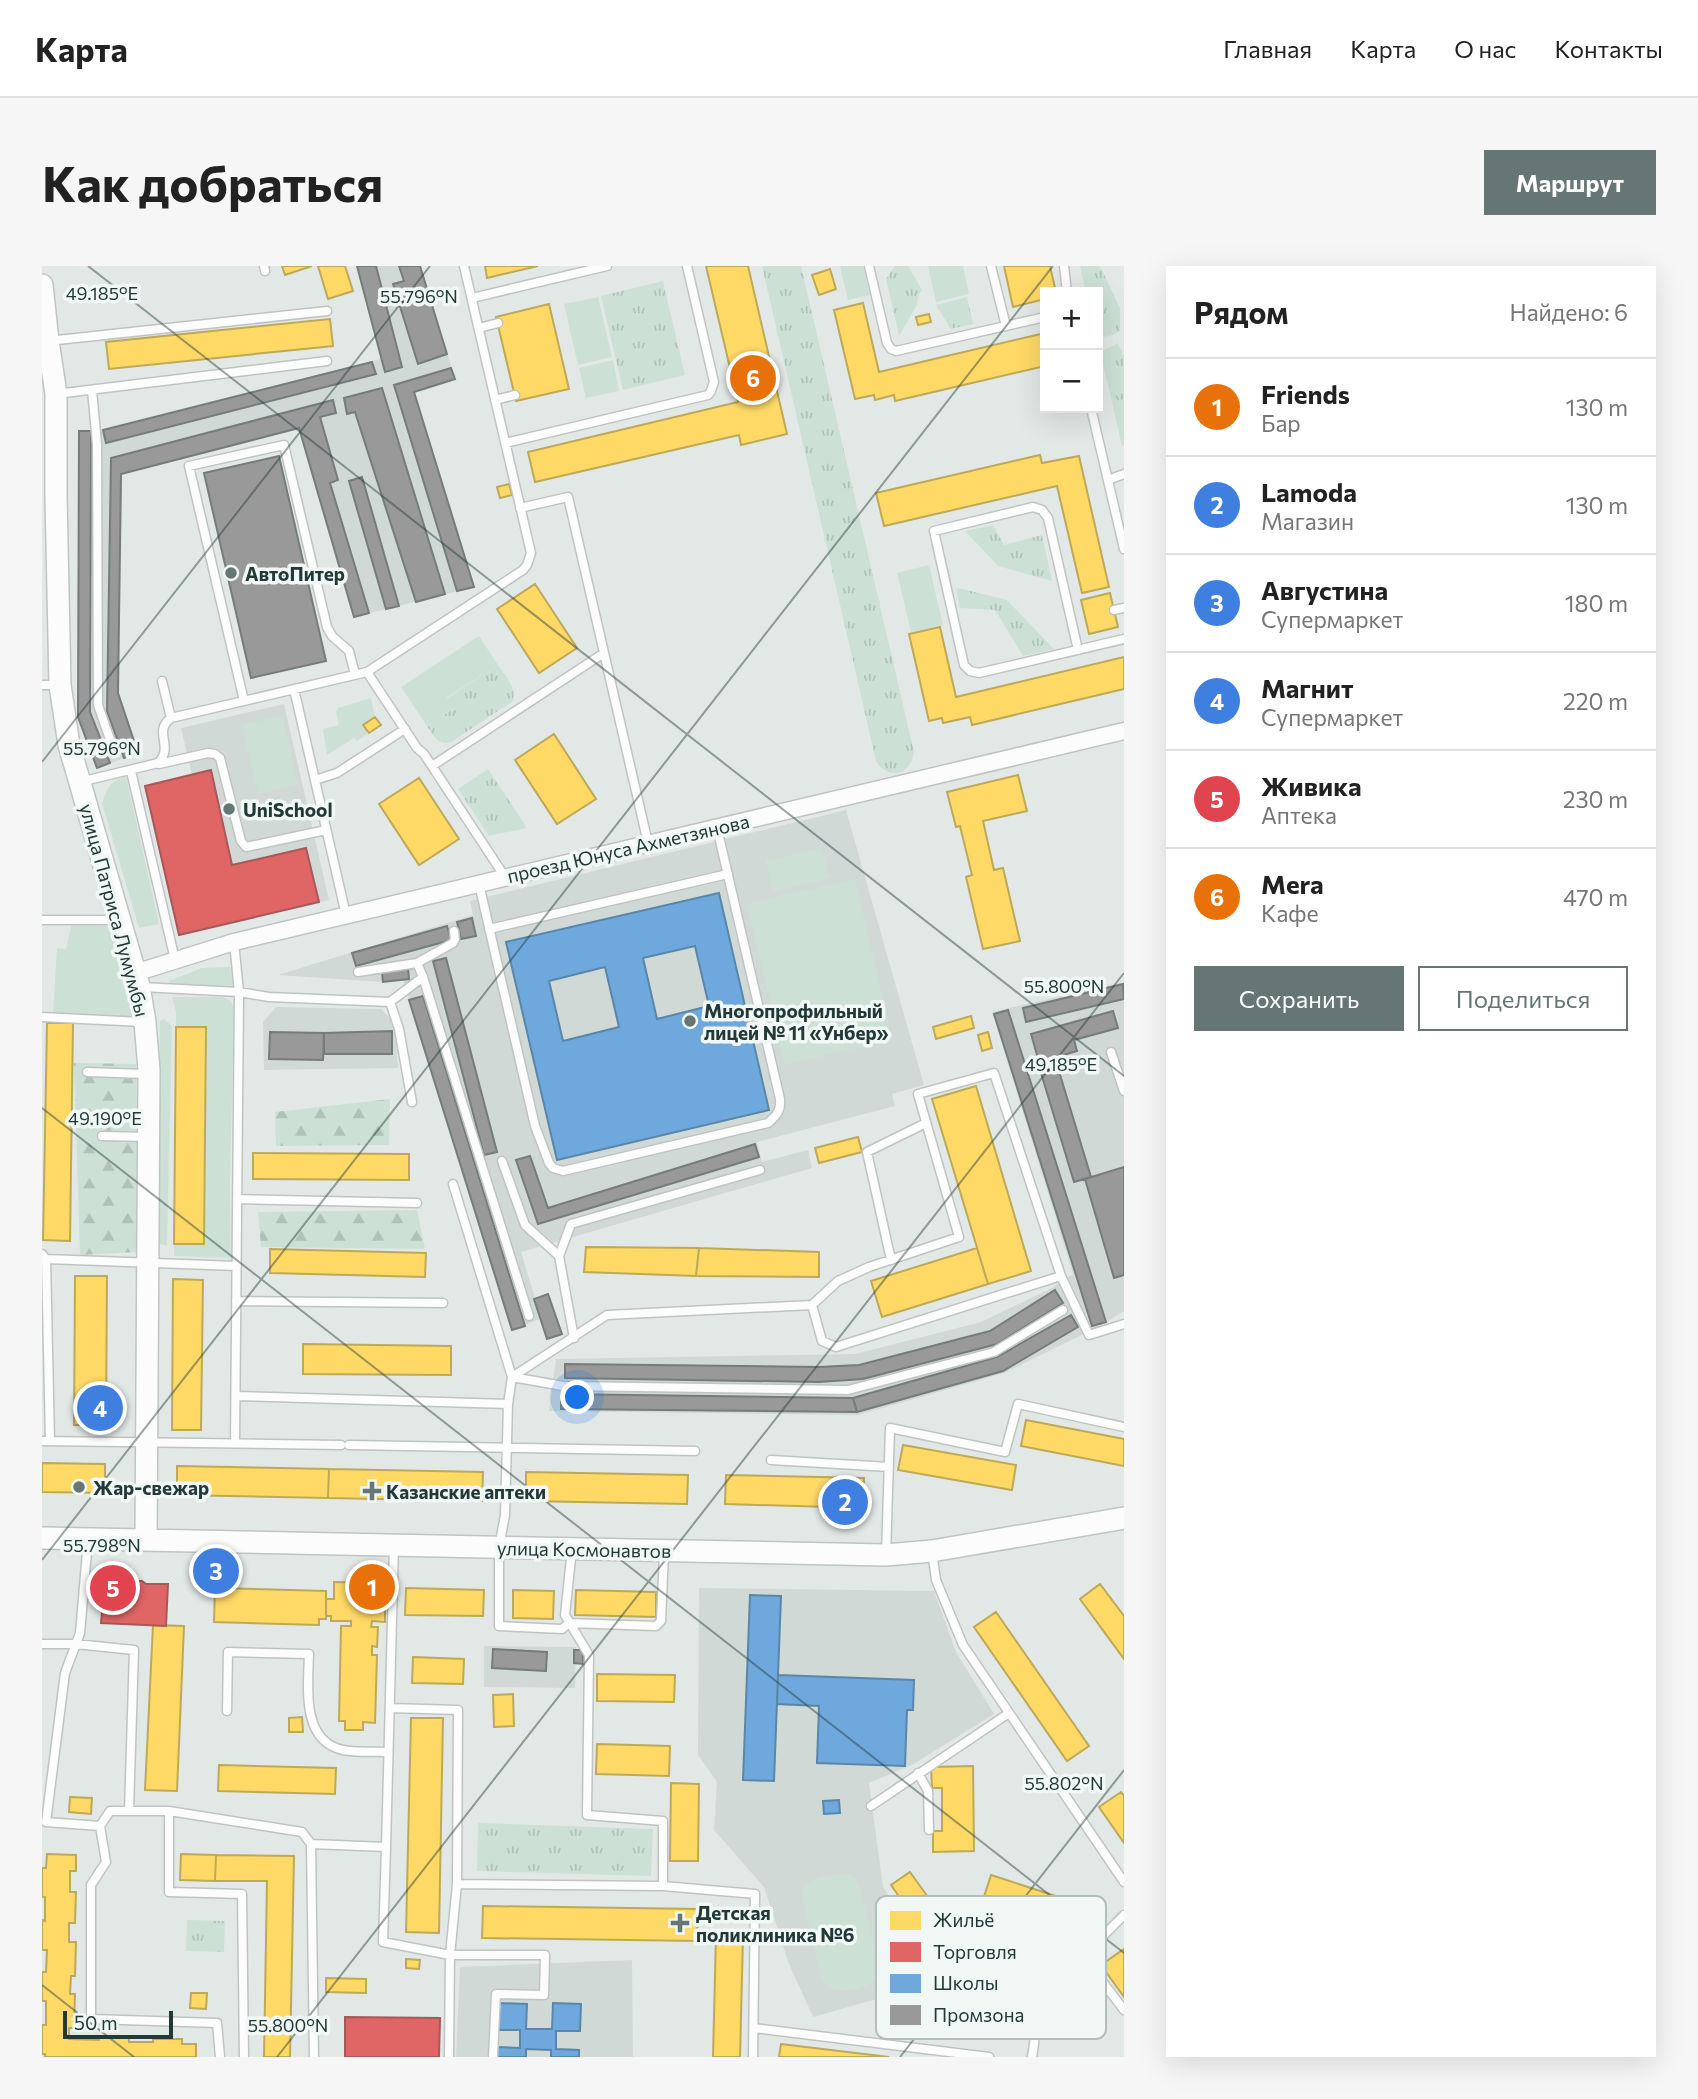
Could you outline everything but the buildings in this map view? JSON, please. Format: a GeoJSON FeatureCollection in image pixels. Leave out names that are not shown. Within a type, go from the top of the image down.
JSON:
{"type":"FeatureCollection","features":[{"type":"Feature","properties":{"kind":"street","name":"улица Патриса Лумумбы"},"geometry":{"type":"LineString","coordinates":[[42,285],[46,349],[56,394],[51,685],[137,980],[145,1022],[149,1074],[145,1540]]}},
{"type":"Feature","properties":{"kind":"street","name":"проезд Юнуса Ахметзянова"},"geometry":{"type":"LineString","coordinates":[[137,980],[175,960],[234,942],[1124,731]]}},
{"type":"Feature","properties":{"kind":"street","name":"улица Космонавтов"},"geometry":{"type":"LineString","coordinates":[[42,1538],[886,1555],[932,1551],[1124,1518]]}},
{"type":"Feature","properties":{"kind":"lane"},"geometry":{"type":"LineString","coordinates":[[153,765],[161,761],[165,753],[162,729],[165,722],[171,718],[367,672],[527,565],[531,553],[464,266]]}},
{"type":"Feature","properties":{"kind":"lane"},"geometry":{"type":"LineString","coordinates":[[472,298],[607,266]]}},
{"type":"Feature","properties":{"kind":"lane"},"geometry":{"type":"LineString","coordinates":[[505,443],[708,395],[714,382],[687,266]]}},
{"type":"Feature","properties":{"kind":"lane"},"geometry":{"type":"LineString","coordinates":[[869,266],[887,343],[894,350],[1040,318]]}},
{"type":"Feature","properties":{"kind":"lane"},"geometry":{"type":"LineString","coordinates":[[991,266],[1006,326]]}},
{"type":"Feature","properties":{"kind":"lane"},"geometry":{"type":"LineString","coordinates":[[1064,266],[1066,287]]}},
{"type":"Feature","properties":{"kind":"lane"},"geometry":{"type":"LineString","coordinates":[[46,349],[327,311]]}},
{"type":"Feature","properties":{"kind":"lane"},"geometry":{"type":"LineString","coordinates":[[479,328],[498,323]]}},
{"type":"Feature","properties":{"kind":"lane"},"geometry":{"type":"LineString","coordinates":[[56,394],[327,361]]}},
{"type":"Feature","properties":{"kind":"lane"},"geometry":{"type":"LineString","coordinates":[[92,390],[97,444],[98,705],[113,748]]}},
{"type":"Feature","properties":{"kind":"lane"},"geometry":{"type":"LineString","coordinates":[[495,400],[515,396]]}},
{"type":"Feature","properties":{"kind":"lane"},"geometry":{"type":"LineString","coordinates":[[1092,413],[1124,550]]}},
{"type":"Feature","properties":{"kind":"lane"},"geometry":{"type":"LineString","coordinates":[[244,701],[189,466],[284,445],[327,627],[332,636],[349,651],[355,674]]}},
{"type":"Feature","properties":{"kind":"lane"},"geometry":{"type":"LineString","coordinates":[[1108,480],[1124,474]]}},
{"type":"Feature","properties":{"kind":"lane"},"geometry":{"type":"LineString","coordinates":[[520,508],[568,497],[648,844]]}},
{"type":"Feature","properties":{"kind":"lane"},"geometry":{"type":"LineString","coordinates":[[1078,650],[1048,518],[1042,510],[1033,508],[933,531],[964,664],[968,670],[979,673],[1078,650],[1124,639]]}},
{"type":"Feature","properties":{"kind":"lane"},"geometry":{"type":"LineString","coordinates":[[1114,610],[1124,608]]}},
{"type":"Feature","properties":{"kind":"lane"},"geometry":{"type":"LineString","coordinates":[[432,766],[604,653]]}},
{"type":"Feature","properties":{"kind":"lane"},"geometry":{"type":"LineString","coordinates":[[367,672],[505,877]]}},
{"type":"Feature","properties":{"kind":"lane"},"geometry":{"type":"LineString","coordinates":[[162,681],[171,718]]}},
{"type":"Feature","properties":{"kind":"lane"},"geometry":{"type":"LineString","coordinates":[[293,689],[346,915]]}},
{"type":"Feature","properties":{"kind":"lane"},"geometry":{"type":"LineString","coordinates":[[315,780],[341,771],[405,729]]}},
{"type":"Feature","properties":{"kind":"lane"},"geometry":{"type":"LineString","coordinates":[[80,782],[208,753],[217,755],[222,761],[241,841],[246,847],[326,830]]}},
{"type":"Feature","properties":{"kind":"lane"},"geometry":{"type":"LineString","coordinates":[[131,771],[175,960]]}},
{"type":"Feature","properties":{"kind":"lane"},"geometry":{"type":"LineString","coordinates":[[478,884],[535,1126],[549,1163],[553,1168],[563,1171],[768,1122],[777,1116],[780,1099],[717,827]]}},
{"type":"Feature","properties":{"kind":"lane"},"geometry":{"type":"LineString","coordinates":[[489,929],[727,874]]}},
{"type":"Feature","properties":{"kind":"lane"},"geometry":{"type":"LineString","coordinates":[[42,919],[120,920]]}},
{"type":"Feature","properties":{"kind":"lane"},"geometry":{"type":"LineString","coordinates":[[358,972],[417,963],[453,943],[454,931]]}},
{"type":"Feature","properties":{"kind":"lane"},"geometry":{"type":"LineString","coordinates":[[234,942],[239,992],[235,1442]]}},
{"type":"Feature","properties":{"kind":"lane"},"geometry":{"type":"LineString","coordinates":[[417,963],[424,977],[529,1316]]}},
{"type":"Feature","properties":{"kind":"lane"},"geometry":{"type":"LineString","coordinates":[[137,980],[270,997],[390,1002],[424,977]]}},
{"type":"Feature","properties":{"kind":"lane"},"geometry":{"type":"LineString","coordinates":[[390,1002],[399,1029],[412,1102]]}},
{"type":"Feature","properties":{"kind":"lane"},"geometry":{"type":"LineString","coordinates":[[42,1017],[145,1022]]}},
{"type":"Feature","properties":{"kind":"lane"},"geometry":{"type":"LineString","coordinates":[[1111,1052],[1124,1091]]}},
{"type":"Feature","properties":{"kind":"lane"},"geometry":{"type":"LineString","coordinates":[[87,1072],[149,1074]]}},
{"type":"Feature","properties":{"kind":"lane"},"geometry":{"type":"LineString","coordinates":[[512,1377],[607,1315],[812,1305],[838,1281],[959,1237],[918,1094],[994,1073],[1061,1276],[1089,1335],[1124,1324]]}},
{"type":"Feature","properties":{"kind":"lane"},"geometry":{"type":"LineString","coordinates":[[891,1260],[867,1152],[926,1123]]}},
{"type":"Feature","properties":{"kind":"lane"},"geometry":{"type":"LineString","coordinates":[[102,1136],[149,1138]]}},
{"type":"Feature","properties":{"kind":"lane"},"geometry":{"type":"LineString","coordinates":[[502,1161],[525,1226],[559,1256]]}},
{"type":"Feature","properties":{"kind":"lane"},"geometry":{"type":"LineString","coordinates":[[574,1338],[559,1256],[571,1224],[760,1170]]}},
{"type":"Feature","properties":{"kind":"lane"},"geometry":{"type":"LineString","coordinates":[[453,1184],[512,1377],[508,1404],[505,1515],[499,1547],[499,1626],[562,1629],[569,1623],[656,1626],[661,1621],[664,1550]]}},
{"type":"Feature","properties":{"kind":"lane"},"geometry":{"type":"LineString","coordinates":[[237,1199],[417,1203]]}},
{"type":"Feature","properties":{"kind":"lane"},"geometry":{"type":"LineString","coordinates":[[237,1266],[44,1256],[46,1441],[695,1451]]}},
{"type":"Feature","properties":{"kind":"lane"},"geometry":{"type":"LineString","coordinates":[[812,1305],[822,1341],[836,1347],[1061,1276]]}},
{"type":"Feature","properties":{"kind":"lane"},"geometry":{"type":"LineString","coordinates":[[236,1301],[443,1303]]}},
{"type":"Feature","properties":{"kind":"lane"},"geometry":{"type":"LineString","coordinates":[[512,1377],[563,1386],[848,1390],[994,1352],[1063,1310]]}},
{"type":"Feature","properties":{"kind":"lane"},"geometry":{"type":"LineString","coordinates":[[236,1396],[508,1404]]}},
{"type":"Feature","properties":{"kind":"lane"},"geometry":{"type":"LineString","coordinates":[[886,1555],[890,1428],[1005,1452],[1018,1404],[1124,1427]]}},
{"type":"Feature","properties":{"kind":"lane"},"geometry":{"type":"LineString","coordinates":[[771,1460],[889,1467]]}},
{"type":"Feature","properties":{"kind":"lane"},"geometry":{"type":"LineString","coordinates":[[88,1540],[80,1633],[65,1673],[44,1824],[100,1826]]}},
{"type":"Feature","properties":{"kind":"lane"},"geometry":{"type":"LineString","coordinates":[[394,1545],[383,1942],[450,1955],[545,1955],[544,1995],[496,1994],[494,2057]]}},
{"type":"Feature","properties":{"kind":"lane"},"geometry":{"type":"LineString","coordinates":[[572,1549],[565,1615],[589,1655],[587,1815],[663,1821],[663,1886]]}},
{"type":"Feature","properties":{"kind":"lane"},"geometry":{"type":"LineString","coordinates":[[932,1551],[936,1580],[963,1645],[1124,1882]]}},
{"type":"Feature","properties":{"kind":"lane"},"geometry":{"type":"LineString","coordinates":[[42,1644],[76,1644],[134,1650],[129,1811]]}},
{"type":"Feature","properties":{"kind":"lane"},"geometry":{"type":"LineString","coordinates":[[227,1711],[228,1652],[309,1654],[307,1702],[314,1728],[327,1743],[343,1750],[388,1752]]}},
{"type":"Feature","properties":{"kind":"lane"},"geometry":{"type":"LineString","coordinates":[[390,1708],[458,1710],[457,1884],[450,1955],[449,2057]]}},
{"type":"Feature","properties":{"kind":"lane"},"geometry":{"type":"LineString","coordinates":[[871,1806],[1009,1713]]}},
{"type":"Feature","properties":{"kind":"lane"},"geometry":{"type":"LineString","coordinates":[[918,1773],[928,1791],[929,1830]]}},
{"type":"Feature","properties":{"kind":"lane"},"geometry":{"type":"LineString","coordinates":[[42,1781],[52,1781]]}},
{"type":"Feature","properties":{"kind":"lane"},"geometry":{"type":"LineString","coordinates":[[220,2057],[217,2023],[90,2019],[91,1885],[106,1862],[100,1826],[110,1811],[169,1811],[302,1832],[312,1844],[314,2057]]}},
{"type":"Feature","properties":{"kind":"lane"},"geometry":{"type":"LineString","coordinates":[[169,1811],[169,1892],[242,1894],[244,2057]]}},
{"type":"Feature","properties":{"kind":"lane"},"geometry":{"type":"LineString","coordinates":[[312,1844],[386,1847]]}},
{"type":"Feature","properties":{"kind":"lane"},"geometry":{"type":"LineString","coordinates":[[457,1884],[663,1886],[755,1894],[753,2057]]}},
{"type":"Feature","properties":{"kind":"lane"},"geometry":{"type":"LineString","coordinates":[[1106,1933],[1124,1915]]}},
{"type":"Feature","properties":{"kind":"lane"},"geometry":{"type":"LineString","coordinates":[[1106,1986],[1124,2010]]}},
{"type":"Feature","properties":{"kind":"lane"},"geometry":{"type":"LineString","coordinates":[[754,2028],[989,2057]]}},
{"type":"Feature","properties":{"kind":"lane"},"geometry":{"type":"LineString","coordinates":[[1032,2057],[1035,2039]]}},
{"type":"Feature","properties":{"kind":"shaded area"},"geometry":{"type":"Polygon","coordinates":[[[357,266],[420,266],[455,379],[414,392],[474,587],[354,617],[299,428],[122,474],[118,693],[138,753],[97,768],[78,717],[79,431],[103,430],[381,359],[357,266]]]}},
{"type":"Feature","properties":{"kind":"shaded area","name":"UniSchool"},"geometry":{"type":"Polygon","coordinates":[[[284,704],[329,900],[179,935],[145,786],[192,775],[181,728],[284,704]]]}},
{"type":"Feature","properties":{"kind":"shaded area","name":"Многопрофильный лицей № 11 «Унбер»"},"geometry":{"type":"Polygon","coordinates":[[[846,810],[924,1085],[892,1094],[895,1106],[757,1142],[762,1162],[808,1150],[812,1168],[521,1252],[535,1298],[548,1294],[562,1334],[547,1339],[540,1319],[512,1330],[403,980],[383,982],[278,975],[473,915],[470,901],[846,810]]]}},
{"type":"Feature","properties":{"kind":"shaded area"},"geometry":{"type":"Polygon","coordinates":[[[1124,982],[1124,1311],[1100,1326],[1004,1373],[858,1415],[549,1411],[556,1359],[855,1354],[981,1322],[1052,1288],[1073,1274],[992,1012],[1124,982]]]}},
{"type":"Feature","properties":{"kind":"shaded area"},"geometry":{"type":"Polygon","coordinates":[[[276,1007],[381,1009],[394,1022],[398,1068],[264,1070],[263,1022],[276,1007]]]}},
{"type":"Feature","properties":{"kind":"shaded area"},"geometry":{"type":"Polygon","coordinates":[[[699,1588],[934,1591],[956,1652],[994,1714],[912,1765],[869,1783],[883,1887],[889,1896],[876,1896],[876,1999],[813,2017],[789,1964],[764,1887],[714,1830],[717,1782],[698,1755],[699,1588]]]}},
{"type":"Feature","properties":{"kind":"shaded area"},"geometry":{"type":"Polygon","coordinates":[[[484,1646],[576,1647],[575,1688],[484,1687],[484,1646]]]}},
{"type":"Feature","properties":{"kind":"shaded area"},"geometry":{"type":"Polygon","coordinates":[[[632,1960],[633,2057],[456,2057],[460,1967],[632,1960]]]}},
{"type":"Feature","properties":{"kind":"green space"},"geometry":{"type":"Polygon","coordinates":[[[762,266],[801,266],[914,752],[908,766],[898,773],[887,771],[876,761],[762,266]]]}},
{"type":"Feature","properties":{"kind":"green space"},"geometry":{"type":"Polygon","coordinates":[[[840,266],[863,266],[870,295],[848,300],[840,266]]]}},
{"type":"Feature","properties":{"kind":"green space"},"geometry":{"type":"Polygon","coordinates":[[[895,266],[908,266],[922,290],[917,305],[899,336],[886,279],[895,266]]]}},
{"type":"Feature","properties":{"kind":"green space"},"geometry":{"type":"Polygon","coordinates":[[[928,266],[963,266],[969,294],[936,302],[928,266]]]}},
{"type":"Feature","properties":{"kind":"green space"},"geometry":{"type":"Polygon","coordinates":[[[1080,266],[1100,266],[1120,308],[1120,331],[1103,337],[1103,287],[1085,287],[1080,266]]]}},
{"type":"Feature","properties":{"kind":"green space"},"geometry":{"type":"Polygon","coordinates":[[[663,281],[685,375],[623,390],[601,296],[663,281]]]}},
{"type":"Feature","properties":{"kind":"green space"},"geometry":{"type":"Polygon","coordinates":[[[598,297],[612,357],[578,365],[564,304],[598,297]]]}},
{"type":"Feature","properties":{"kind":"green space"},"geometry":{"type":"Polygon","coordinates":[[[967,297],[973,324],[951,329],[936,305],[967,297]]]}},
{"type":"Feature","properties":{"kind":"green space"},"geometry":{"type":"Polygon","coordinates":[[[1118,343],[1124,356],[1124,399],[1112,402],[1103,364],[1103,350],[1118,343]]]}},
{"type":"Feature","properties":{"kind":"green space"},"geometry":{"type":"Polygon","coordinates":[[[613,360],[619,391],[586,398],[579,368],[613,360]]]}},
{"type":"Feature","properties":{"kind":"green space"},"geometry":{"type":"Polygon","coordinates":[[[1124,399],[1124,446],[1122,446],[1112,402],[1124,399]]]}},
{"type":"Feature","properties":{"kind":"green space"},"geometry":{"type":"Polygon","coordinates":[[[993,525],[1004,545],[1042,535],[1052,581],[998,566],[965,531],[993,525]]]}},
{"type":"Feature","properties":{"kind":"green space"},"geometry":{"type":"Polygon","coordinates":[[[929,565],[943,625],[911,632],[897,573],[929,565]]]}},
{"type":"Feature","properties":{"kind":"green space"},"geometry":{"type":"Polygon","coordinates":[[[958,588],[1007,600],[1054,649],[1023,656],[995,610],[960,608],[958,588]]]}},
{"type":"Feature","properties":{"kind":"green space"},"geometry":{"type":"Polygon","coordinates":[[[479,636],[498,665],[446,698],[453,709],[427,726],[401,687],[479,636]]]}},
{"type":"Feature","properties":{"kind":"green space"},"geometry":{"type":"Polygon","coordinates":[[[498,665],[512,686],[513,701],[451,742],[443,743],[437,739],[427,726],[453,709],[446,699],[498,665]]]}},
{"type":"Feature","properties":{"kind":"green space"},"geometry":{"type":"Polygon","coordinates":[[[371,698],[375,717],[364,724],[369,733],[357,741],[354,738],[327,755],[323,729],[339,725],[336,712],[338,708],[371,698]]]}},
{"type":"Feature","properties":{"kind":"green space"},"geometry":{"type":"Polygon","coordinates":[[[282,716],[298,784],[258,794],[242,725],[282,716]]]}},
{"type":"Feature","properties":{"kind":"green space"},"geometry":{"type":"Polygon","coordinates":[[[488,769],[527,828],[489,836],[458,789],[488,769]]]}},
{"type":"Feature","properties":{"kind":"green space"},"geometry":{"type":"Polygon","coordinates":[[[126,776],[159,924],[139,928],[102,803],[110,786],[126,776]]]}},
{"type":"Feature","properties":{"kind":"green space"},"geometry":{"type":"Polygon","coordinates":[[[822,848],[829,878],[773,891],[766,861],[822,848]]]}},
{"type":"Feature","properties":{"kind":"green space"},"geometry":{"type":"Polygon","coordinates":[[[855,879],[892,1039],[785,1065],[747,904],[855,879]]]}},
{"type":"Feature","properties":{"kind":"green space"},"geometry":{"type":"Polygon","coordinates":[[[115,925],[139,1017],[53,1014],[57,948],[66,949],[71,926],[115,925]]]}},
{"type":"Feature","properties":{"kind":"green space"},"geometry":{"type":"Polygon","coordinates":[[[230,967],[234,986],[170,984],[169,981],[202,968],[230,967]]]}},
{"type":"Feature","properties":{"kind":"green space"},"geometry":{"type":"Polygon","coordinates":[[[172,997],[223,997],[231,1001],[234,1009],[231,1258],[174,1256],[174,1244],[204,1244],[206,1028],[176,1027],[172,997]]]}},
{"type":"Feature","properties":{"kind":"green space"},"geometry":{"type":"Polygon","coordinates":[[[164,1019],[172,1026],[167,1246],[158,1243],[160,1021],[164,1019]]]}},
{"type":"Feature","properties":{"kind":"green space"},"geometry":{"type":"Polygon","coordinates":[[[74,1063],[136,1064],[139,1252],[80,1255],[74,1063]]]}},
{"type":"Feature","properties":{"kind":"green space"},"geometry":{"type":"Polygon","coordinates":[[[390,1099],[389,1145],[276,1146],[275,1112],[390,1099]]]}},
{"type":"Feature","properties":{"kind":"green space"},"geometry":{"type":"Polygon","coordinates":[[[417,1210],[425,1249],[261,1247],[258,1212],[417,1210]]]}},
{"type":"Feature","properties":{"kind":"green space"},"geometry":{"type":"Polygon","coordinates":[[[478,1823],[653,1829],[651,1876],[477,1871],[478,1823]]]}},
{"type":"Feature","properties":{"kind":"green space"},"geometry":{"type":"Polygon","coordinates":[[[840,1873],[851,1875],[859,1884],[876,1955],[876,1980],[854,1990],[833,1988],[822,1979],[801,1893],[807,1884],[840,1873]]]}},
{"type":"Feature","properties":{"kind":"green space"},"geometry":{"type":"Polygon","coordinates":[[[187,1920],[225,1921],[224,1952],[186,1951],[187,1920]]]}},
{"type":"Feature","properties":{"kind":"place","name":"Mera"},"geometry":{"type":"Point","coordinates":[753,378]}},
{"type":"Feature","properties":{"kind":"place","name":"АвтоПитер"},"geometry":{"type":"Point","coordinates":[231,573]}},
{"type":"Feature","properties":{"kind":"place","name":"UniSchool"},"geometry":{"type":"Point","coordinates":[229,809]}},
{"type":"Feature","properties":{"kind":"place","name":"Многопрофильный лицей № 11 «Унбер»"},"geometry":{"type":"Point","coordinates":[690,1021]}},
{"type":"Feature","properties":{"kind":"place","name":"Магнит"},"geometry":{"type":"Point","coordinates":[100,1408]}},
{"type":"Feature","properties":{"kind":"place","name":"Жар-свежар"},"geometry":{"type":"Point","coordinates":[79,1487]}},
{"type":"Feature","properties":{"kind":"place","name":"Казанские аптеки"},"geometry":{"type":"Point","coordinates":[372,1491]}},
{"type":"Feature","properties":{"kind":"place","name":"Lamoda"},"geometry":{"type":"Point","coordinates":[845,1502]}},
{"type":"Feature","properties":{"kind":"place","name":"Августина"},"geometry":{"type":"Point","coordinates":[216,1571]}},
{"type":"Feature","properties":{"kind":"place","name":"Friends"},"geometry":{"type":"Point","coordinates":[372,1587]}},
{"type":"Feature","properties":{"kind":"place","name":"Живика"},"geometry":{"type":"Point","coordinates":[113,1588]}},
{"type":"Feature","properties":{"kind":"place","name":"Детская поликлиника №6"},"geometry":{"type":"Point","coordinates":[680,1923]}}]}
